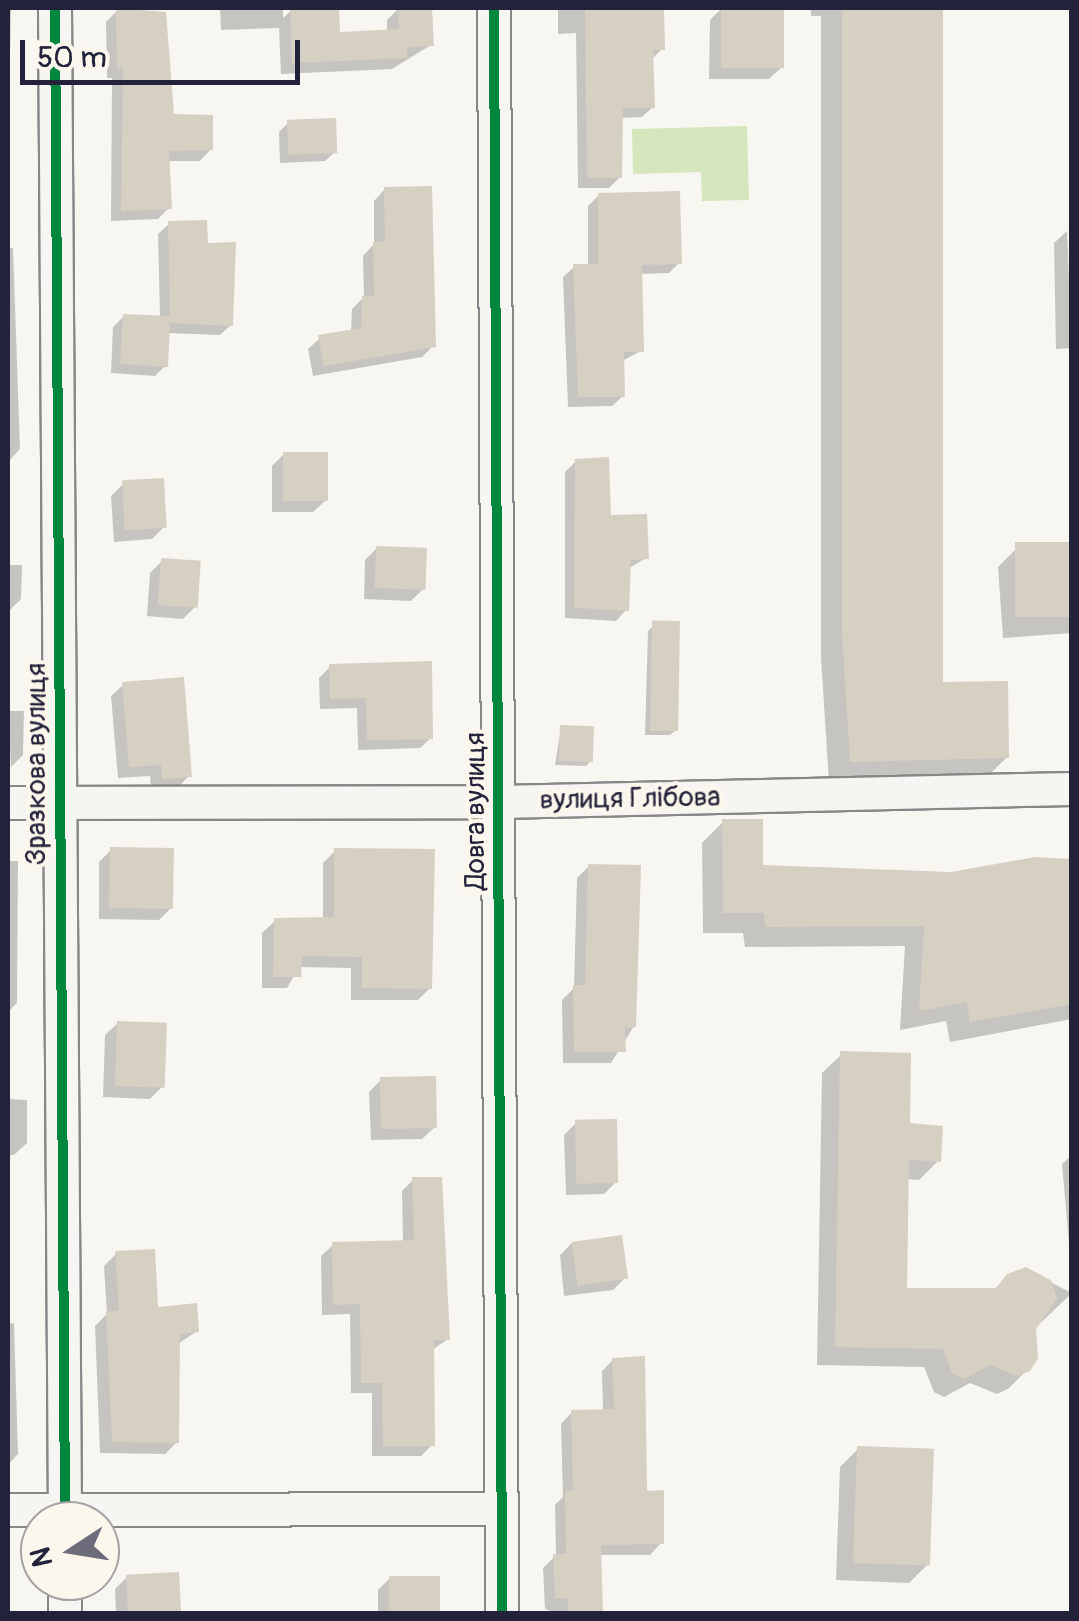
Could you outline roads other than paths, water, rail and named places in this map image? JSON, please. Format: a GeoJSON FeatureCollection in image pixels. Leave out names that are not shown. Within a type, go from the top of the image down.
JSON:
{"type":"FeatureCollection","features":[{"type":"Feature","properties":{"kind":"street","name":"Зразкова вулиця"},"geometry":{"type":"LineString","coordinates":[[55,8],[65,1501]]}},
{"type":"Feature","properties":{"kind":"street","name":"Довга вулиця"},"geometry":{"type":"LineString","coordinates":[[494,8],[502,1614]]}},
{"type":"Feature","properties":{"kind":"street","name":"вулиця Глібова"},"geometry":{"type":"LineString","coordinates":[[8,804],[498,802],[1072,789]]}},
{"type":"Feature","properties":{"kind":"street"},"geometry":{"type":"LineString","coordinates":[[120,1514],[502,1509]]}}]}
